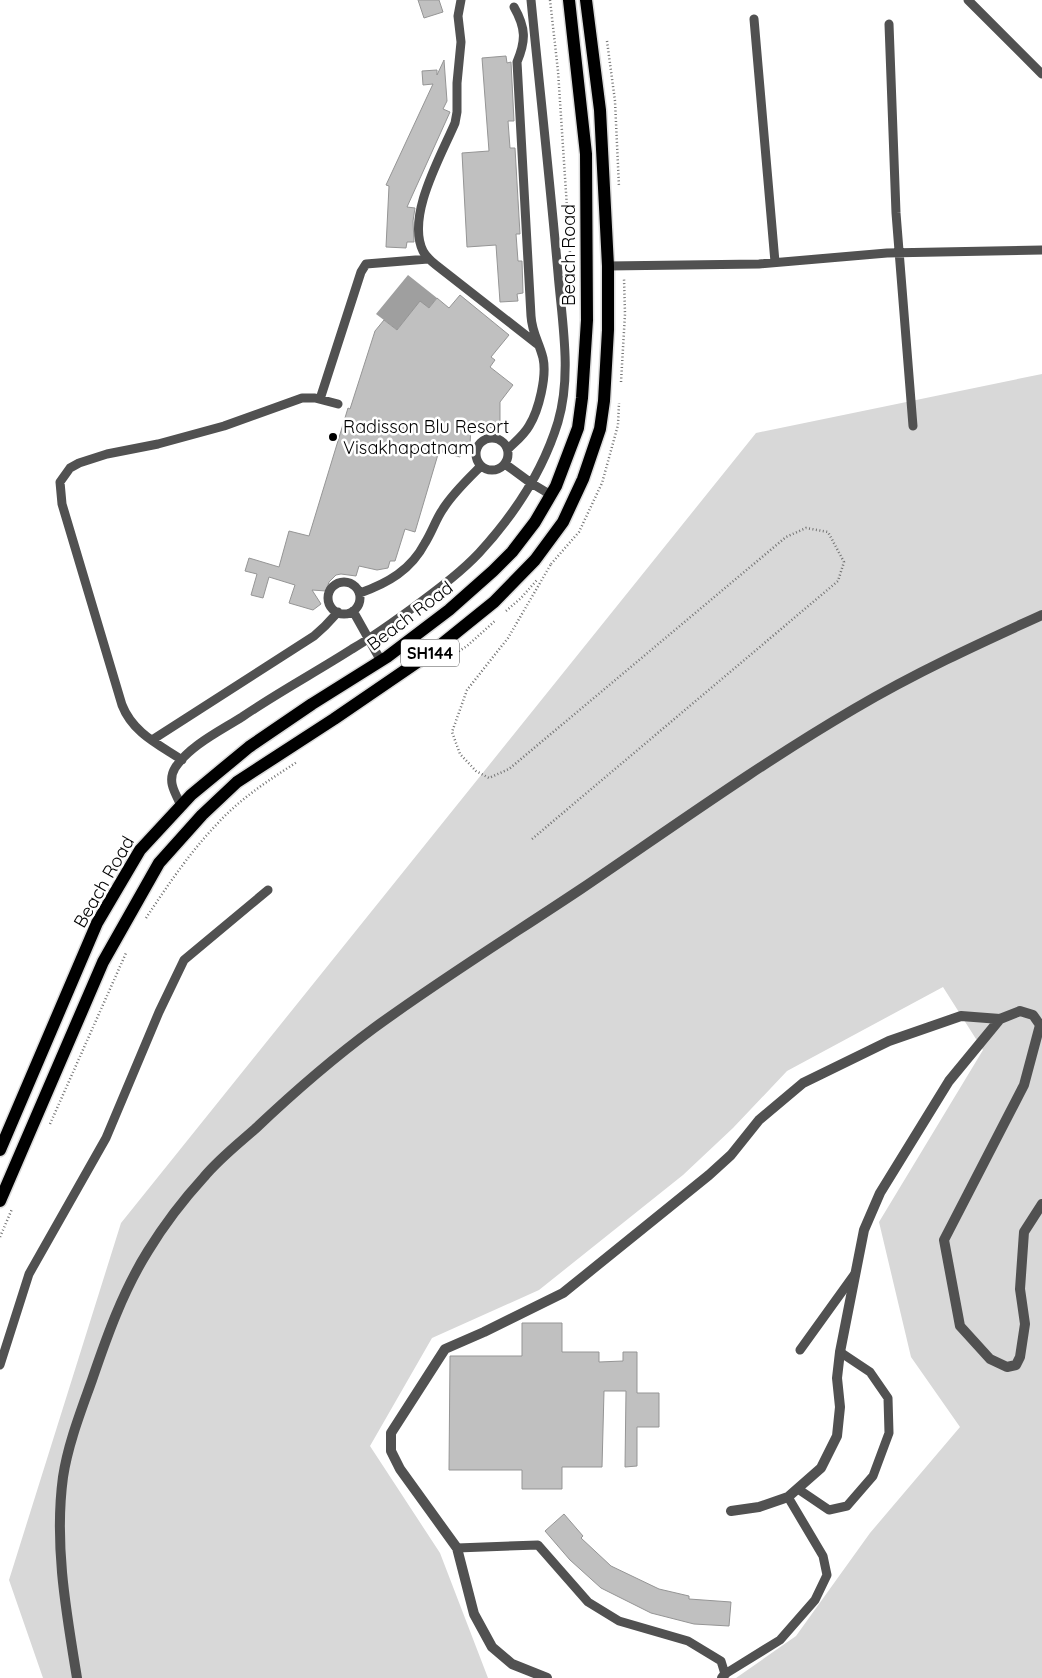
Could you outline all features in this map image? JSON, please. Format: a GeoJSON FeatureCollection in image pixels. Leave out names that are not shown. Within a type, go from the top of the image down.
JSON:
{"type":"FeatureCollection","features":[{"type":"Feature","properties":{"kind":"main road","name":"Beach Road"},"geometry":{"type":"LineString","coordinates":[[0,1150],[98,923],[140,850],[198,789],[249,747],[381,661],[449,610],[512,552],[535,522],[556,486],[578,428],[587,320],[586,154],[569,0]]}},
{"type":"Feature","properties":{"kind":"main road","name":"SH144"},"geometry":{"type":"LineString","coordinates":[[0,1201],[103,962],[158,863],[202,815],[237,782],[432,652],[494,602],[535,560],[563,522],[583,479],[600,429],[604,401],[608,330],[608,266],[600,110],[586,0]]}},
{"type":"Feature","properties":{"kind":"main road"},"geometry":{"type":"LineString","coordinates":[[338,688],[348,709]]}},
{"type":"Feature","properties":{"kind":"street"},"geometry":{"type":"LineString","coordinates":[[77,1678],[64,1599],[60,1518],[64,1474],[75,1429],[122,1301],[146,1254],[172,1215],[205,1175],[298,1089],[374,1028],[492,946],[578,891],[674,825],[853,710],[927,668],[1042,615]]}},
{"type":"Feature","properties":{"kind":"street"},"geometry":{"type":"LineString","coordinates":[[547,1678],[512,1664],[492,1647],[474,1614],[457,1548],[400,1469],[391,1451],[392,1433],[445,1349],[563,1293],[709,1175],[730,1155],[759,1120],[803,1083],[889,1041],[960,1016],[1000,1019],[1020,1011],[1033,1015],[1040,1025],[1024,1085],[944,1240],[960,1326],[990,1359],[1007,1367],[1016,1365],[1020,1357],[1025,1324],[1020,1289],[1024,1232],[1042,1204]]}},
{"type":"Feature","properties":{"kind":"street"},"geometry":{"type":"LineString","coordinates":[[731,1511],[759,1507],[788,1497],[821,1468],[837,1436],[840,1407],[837,1378],[840,1352],[864,1230],[880,1193],[949,1080],[1000,1019]]}},
{"type":"Feature","properties":{"kind":"lane"},"geometry":{"type":"LineString","coordinates":[[461,0],[458,16],[461,42],[457,83],[458,112],[422,202],[419,230],[423,251],[428,259],[538,344]]}},
{"type":"Feature","properties":{"kind":"lane"},"geometry":{"type":"LineString","coordinates":[[182,805],[170,779],[182,760],[196,747],[263,702],[368,639],[456,575],[499,530],[531,484],[547,451],[558,420],[566,369],[553,212],[531,0]]}},
{"type":"Feature","properties":{"kind":"lane"},"geometry":{"type":"LineString","coordinates":[[968,0],[1042,74]]}},
{"type":"Feature","properties":{"kind":"lane"},"geometry":{"type":"LineString","coordinates":[[508,449],[529,426],[539,402],[544,373],[543,358],[532,330],[517,62],[522,51],[524,33],[520,17],[514,7]]}},
{"type":"Feature","properties":{"kind":"lane"},"geometry":{"type":"LineString","coordinates":[[754,19],[775,262]]}},
{"type":"Feature","properties":{"kind":"lane"},"geometry":{"type":"LineString","coordinates":[[888,24],[896,213],[913,426]]}},
{"type":"Feature","properties":{"kind":"lane"},"geometry":{"type":"LineString","coordinates":[[608,266],[759,264],[887,253],[1042,250]]}},
{"type":"Feature","properties":{"kind":"lane"},"geometry":{"type":"LineString","coordinates":[[320,399],[363,268],[366,264],[428,259]]}},
{"type":"Feature","properties":{"kind":"lane"},"geometry":{"type":"LineString","coordinates":[[182,760],[134,727],[127,718],[62,504],[60,482],[70,468],[91,458],[129,448],[158,444],[224,426],[302,398],[320,399],[338,404]]}},
{"type":"Feature","properties":{"kind":"lane"},"geometry":{"type":"LineString","coordinates":[[492,438],[502,441],[508,449],[508,460],[505,464],[496,470],[485,469],[481,466],[476,456],[476,451],[482,442],[492,438]]}},
{"type":"Feature","properties":{"kind":"lane"},"geometry":{"type":"LineString","coordinates":[[505,464],[531,484],[551,495]]}},
{"type":"Feature","properties":{"kind":"lane"},"geometry":{"type":"LineString","coordinates":[[360,593],[388,582],[403,572],[415,560],[441,511],[451,497],[481,466]]}},
{"type":"Feature","properties":{"kind":"lane"},"geometry":{"type":"LineString","coordinates":[[344,582],[354,584],[360,593],[360,603],[353,612],[348,614],[338,612],[330,605],[328,595],[334,586],[344,582]]}},
{"type":"Feature","properties":{"kind":"lane"},"geometry":{"type":"LineString","coordinates":[[152,740],[314,636],[338,612]]}},
{"type":"Feature","properties":{"kind":"lane"},"geometry":{"type":"LineString","coordinates":[[353,612],[381,661]]}},
{"type":"Feature","properties":{"kind":"lane"},"geometry":{"type":"LineString","coordinates":[[0,1365],[29,1274],[106,1138],[159,1012],[184,960],[268,890]]}},
{"type":"Feature","properties":{"kind":"lane"},"geometry":{"type":"LineString","coordinates":[[800,1350],[854,1274]]}},
{"type":"Feature","properties":{"kind":"lane"},"geometry":{"type":"LineString","coordinates":[[798,1489],[829,1510],[847,1506],[873,1476],[889,1433],[888,1398],[870,1372],[840,1352]]}},
{"type":"Feature","properties":{"kind":"lane"},"geometry":{"type":"LineString","coordinates":[[457,1548],[538,1545],[588,1602],[619,1621],[688,1641],[721,1661],[724,1676],[780,1640],[815,1600],[827,1575],[823,1556],[788,1497]]}},
{"type":"Feature","properties":{"kind":"path"},"geometry":{"type":"LineString","coordinates":[[532,839],[838,581],[844,562],[828,532],[806,528],[786,537],[509,770],[489,778],[476,771],[460,754],[452,732],[467,690],[508,638],[551,564],[550,540]]}},
{"type":"Feature","properties":{"kind":"shaded area"},"geometry":{"type":"Polygon","coordinates":[[[408,275],[437,298],[429,308],[420,302],[397,330],[376,314],[408,275]]]}},
{"type":"Feature","properties":{"kind":"shaded area"},"geometry":{"type":"Polygon","coordinates":[[[1042,374],[1042,1678],[736,1678],[796,1636],[870,1533],[960,1427],[911,1357],[879,1222],[983,1050],[943,987],[787,1071],[733,1128],[683,1175],[539,1290],[432,1338],[370,1446],[440,1553],[488,1678],[43,1678],[9,1580],[121,1223],[756,433],[1042,374]]]}},
{"type":"Feature","properties":{"kind":"building"},"geometry":{"type":"Polygon","coordinates":[[[418,0],[439,0],[443,12],[424,18],[418,0]]]}},
{"type":"Feature","properties":{"kind":"building"},"geometry":{"type":"Polygon","coordinates":[[[506,56],[507,63],[511,62],[514,121],[508,121],[510,148],[515,148],[520,234],[516,234],[518,261],[522,261],[523,293],[517,294],[518,301],[500,302],[496,245],[467,247],[462,153],[489,151],[482,58],[506,56]]]}},
{"type":"Feature","properties":{"kind":"building"},"geometry":{"type":"Polygon","coordinates":[[[444,60],[447,101],[443,109],[450,112],[407,207],[415,208],[413,221],[414,242],[407,242],[406,248],[386,247],[389,186],[386,185],[433,84],[423,85],[422,71],[437,70],[437,75],[444,60]]]}},
{"type":"Feature","properties":{"kind":"building"},"geometry":{"type":"Polygon","coordinates":[[[460,295],[509,335],[491,357],[495,360],[490,367],[513,385],[500,402],[500,428],[471,427],[470,444],[465,442],[460,457],[439,451],[415,532],[405,529],[395,561],[390,561],[388,568],[377,570],[359,566],[356,576],[336,575],[329,582],[326,591],[312,590],[321,604],[313,610],[289,603],[295,585],[269,577],[263,598],[251,595],[257,574],[245,571],[249,558],[279,567],[289,531],[309,536],[348,408],[350,409],[375,331],[384,320],[397,330],[420,301],[429,308],[437,298],[449,308],[460,295]]]}},
{"type":"Feature","properties":{"kind":"building"},"geometry":{"type":"Polygon","coordinates":[[[522,1323],[562,1323],[562,1352],[599,1352],[599,1362],[623,1361],[623,1352],[637,1352],[637,1393],[659,1393],[659,1427],[637,1427],[637,1466],[625,1467],[626,1391],[604,1391],[602,1467],[562,1467],[562,1489],[522,1489],[522,1470],[449,1470],[450,1356],[522,1356],[522,1323]]]}},
{"type":"Feature","properties":{"kind":"building"},"geometry":{"type":"Polygon","coordinates":[[[564,1514],[583,1536],[581,1538],[611,1566],[659,1589],[689,1596],[689,1599],[731,1602],[729,1626],[694,1624],[651,1613],[601,1588],[570,1560],[545,1531],[564,1514]]]}},
{"type":"Feature","properties":{"kind":"place","name":"Radisson Blu Resort Visakhapatnam"},"geometry":{"type":"Point","coordinates":[333,437]}}]}
